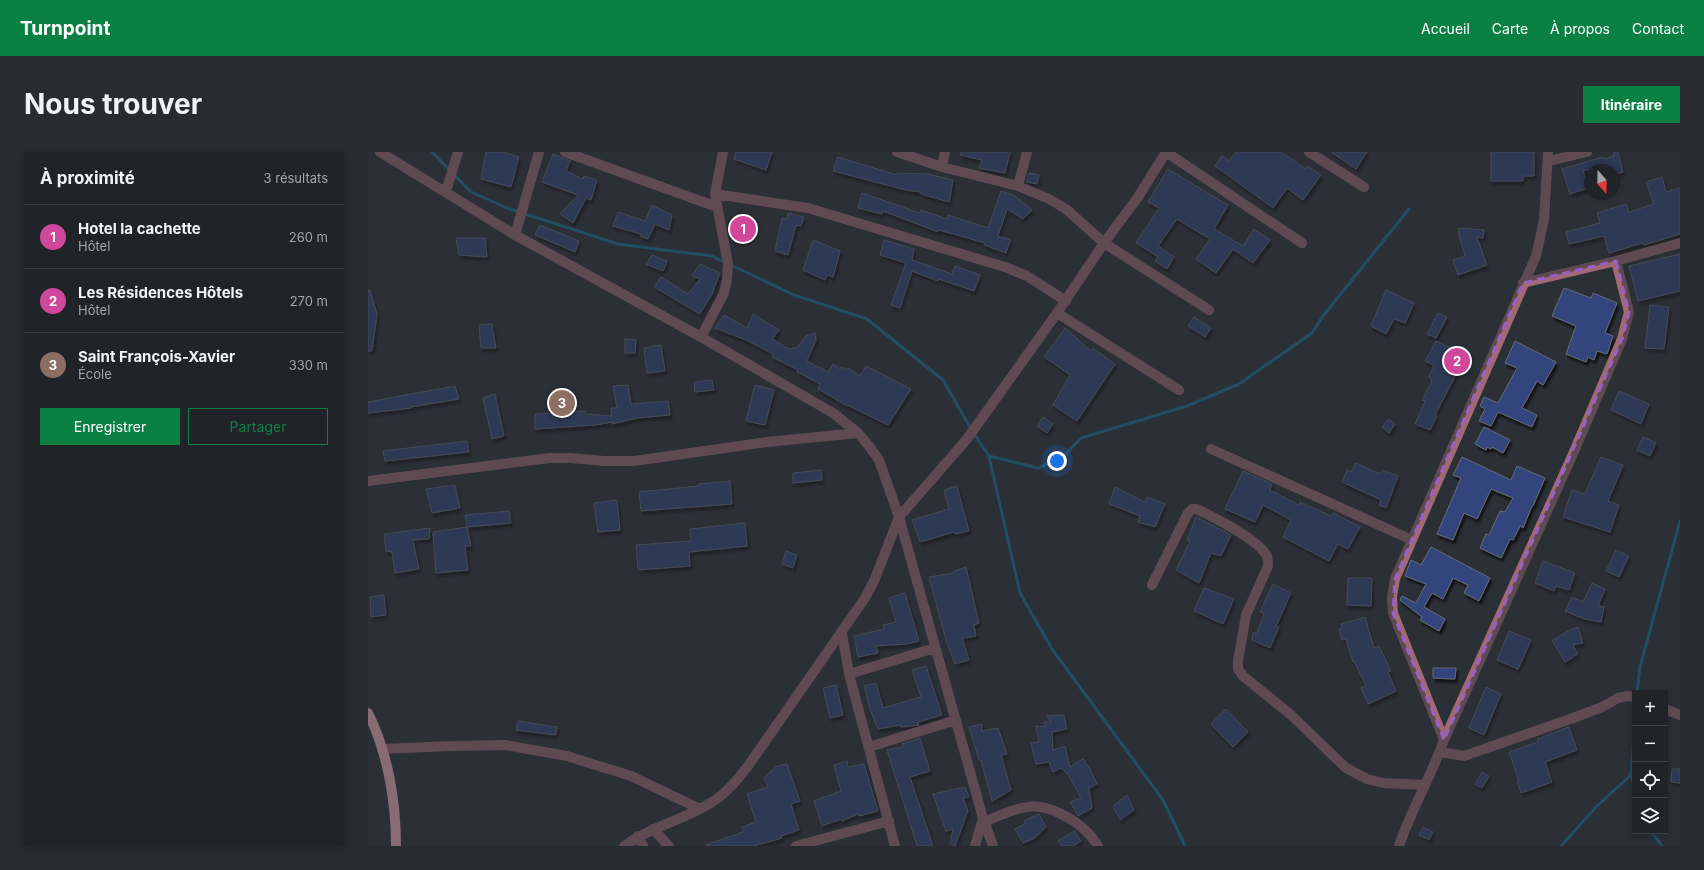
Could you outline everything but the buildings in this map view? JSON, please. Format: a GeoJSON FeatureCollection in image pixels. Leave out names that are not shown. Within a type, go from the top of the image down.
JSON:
{"type":"FeatureCollection","features":[{"type":"Feature","properties":{"kind":"main road"},"geometry":{"type":"LineString","coordinates":[[368,713],[382,749],[391,789],[396,829],[396,846]]}},
{"type":"Feature","properties":{"kind":"street"},"geometry":{"type":"LineString","coordinates":[[380,152],[446,191],[515,235],[702,337],[833,413],[858,433],[870,446],[879,460],[899,517],[983,820],[993,846]]}},
{"type":"Feature","properties":{"kind":"street"},"geometry":{"type":"LineString","coordinates":[[446,191],[458,152]]}},
{"type":"Feature","properties":{"kind":"street"},"geometry":{"type":"LineString","coordinates":[[515,235],[539,152]]}},
{"type":"Feature","properties":{"kind":"street"},"geometry":{"type":"LineString","coordinates":[[565,152],[717,207]]}},
{"type":"Feature","properties":{"kind":"street"},"geometry":{"type":"LineString","coordinates":[[702,337],[724,293],[727,280],[728,264],[715,194],[723,152]]}},
{"type":"Feature","properties":{"kind":"street"},"geometry":{"type":"LineString","coordinates":[[897,152],[942,167],[1018,186],[1049,199],[1066,209],[1104,243],[1208,310]]}},
{"type":"Feature","properties":{"kind":"street"},"geometry":{"type":"LineString","coordinates":[[942,167],[945,152]]}},
{"type":"Feature","properties":{"kind":"street"},"geometry":{"type":"LineString","coordinates":[[1018,186],[1027,152]]}},
{"type":"Feature","properties":{"kind":"street"},"geometry":{"type":"LineString","coordinates":[[624,846],[638,836],[717,798],[736,781],[748,766],[842,633],[874,581],[899,517],[967,440],[1058,313],[1104,243],[1138,197],[1166,152],[1302,243]]}},
{"type":"Feature","properties":{"kind":"street"},"geometry":{"type":"LineString","coordinates":[[1309,152],[1364,187]]}},
{"type":"Feature","properties":{"kind":"street"},"geometry":{"type":"LineString","coordinates":[[1444,740],[1393,613],[1392,596],[1396,579],[1536,256],[1544,220],[1548,157],[1587,152]]}},
{"type":"Feature","properties":{"kind":"street"},"geometry":{"type":"LineString","coordinates":[[715,194],[808,208],[990,262],[1027,276],[1066,301]]}},
{"type":"Feature","properties":{"kind":"street"},"geometry":{"type":"LineString","coordinates":[[1523,283],[1616,261],[1680,243]]}},
{"type":"Feature","properties":{"kind":"street"},"geometry":{"type":"LineString","coordinates":[[1399,846],[1405,826],[1440,752],[1444,740],[1573,454],[1622,339],[1629,312],[1616,261]]}},
{"type":"Feature","properties":{"kind":"street"},"geometry":{"type":"LineString","coordinates":[[1058,313],[1179,390]]}},
{"type":"Feature","properties":{"kind":"street"},"geometry":{"type":"LineString","coordinates":[[368,481],[550,458],[634,461],[766,442],[858,433]]}},
{"type":"Feature","properties":{"kind":"street"},"geometry":{"type":"LineString","coordinates":[[1211,449],[1412,540]]}},
{"type":"Feature","properties":{"kind":"street"},"geometry":{"type":"LineString","coordinates":[[1152,585],[1188,513],[1192,509],[1197,509],[1230,526],[1262,550],[1267,557],[1268,566],[1246,615],[1238,661],[1238,669],[1243,676],[1290,714],[1346,768],[1367,779],[1383,783],[1425,785]]}},
{"type":"Feature","properties":{"kind":"street"},"geometry":{"type":"LineString","coordinates":[[842,633],[849,674],[895,846]]}},
{"type":"Feature","properties":{"kind":"street"},"geometry":{"type":"LineString","coordinates":[[849,674],[936,648]]}},
{"type":"Feature","properties":{"kind":"street"},"geometry":{"type":"LineString","coordinates":[[1440,752],[1464,756],[1576,717],[1602,707],[1618,698],[1632,697]]}},
{"type":"Feature","properties":{"kind":"street"},"geometry":{"type":"LineString","coordinates":[[1668,710],[1680,715]]}},
{"type":"Feature","properties":{"kind":"street"},"geometry":{"type":"LineString","coordinates":[[869,747],[956,720]]}},
{"type":"Feature","properties":{"kind":"street"},"geometry":{"type":"LineString","coordinates":[[382,749],[450,746],[505,746],[567,756],[631,776],[698,808]]}},
{"type":"Feature","properties":{"kind":"street"},"geometry":{"type":"LineString","coordinates":[[983,820],[1022,808],[1034,806],[1046,808],[1070,819],[1083,829],[1098,846]]}},
{"type":"Feature","properties":{"kind":"street"},"geometry":{"type":"LineString","coordinates":[[975,846],[983,820]]}},
{"type":"Feature","properties":{"kind":"street"},"geometry":{"type":"LineString","coordinates":[[796,846],[818,843],[889,821]]}},
{"type":"Feature","properties":{"kind":"street"},"geometry":{"type":"LineString","coordinates":[[653,829],[669,846]]}},
{"type":"Feature","properties":{"kind":"street"},"geometry":{"type":"LineString","coordinates":[[638,836],[643,846]]}},
{"type":"Feature","properties":{"kind":"highlighted area"},"geometry":{"type":"Polygon","coordinates":[[[1616,261],[1629,312],[1622,339],[1444,740],[1393,613],[1395,579],[1523,283],[1616,261]]]}},
{"type":"Feature","properties":{"kind":"waterway"},"geometry":{"type":"LineString","coordinates":[[432,152],[471,192],[507,208],[618,244],[712,256],[724,262]]}},
{"type":"Feature","properties":{"kind":"waterway"},"geometry":{"type":"LineString","coordinates":[[989,456],[1038,468],[1062,458],[1081,438],[1187,406],[1239,384],[1312,333],[1323,316],[1409,209]]}},
{"type":"Feature","properties":{"kind":"waterway"},"geometry":{"type":"LineString","coordinates":[[729,264],[794,295],[867,319],[943,380],[971,429]]}},
{"type":"Feature","properties":{"kind":"waterway"},"geometry":{"type":"LineString","coordinates":[[974,434],[989,456],[1020,593],[1052,649],[1163,800],[1185,846]]}},
{"type":"Feature","properties":{"kind":"waterway"},"geometry":{"type":"LineString","coordinates":[[1637,690],[1640,667],[1680,521]]}},
{"type":"Feature","properties":{"kind":"waterway"},"geometry":{"type":"LineString","coordinates":[[1632,762],[1635,726]]}},
{"type":"Feature","properties":{"kind":"waterway"},"geometry":{"type":"LineString","coordinates":[[1632,762],[1632,778]]}},
{"type":"Feature","properties":{"kind":"waterway"},"geometry":{"type":"LineString","coordinates":[[1561,846],[1597,806],[1631,775]]}},
{"type":"Feature","properties":{"kind":"waterway"},"geometry":{"type":"LineString","coordinates":[[1653,834],[1662,846]]}},
{"type":"Feature","properties":{"kind":"place","name":"Hotel la cachette"},"geometry":{"type":"Point","coordinates":[743,229]}},
{"type":"Feature","properties":{"kind":"place","name":"Les Résidences Hôtels"},"geometry":{"type":"Point","coordinates":[1457,361]}},
{"type":"Feature","properties":{"kind":"place","name":"Saint François-Xavier"},"geometry":{"type":"Point","coordinates":[562,403]}}]}
